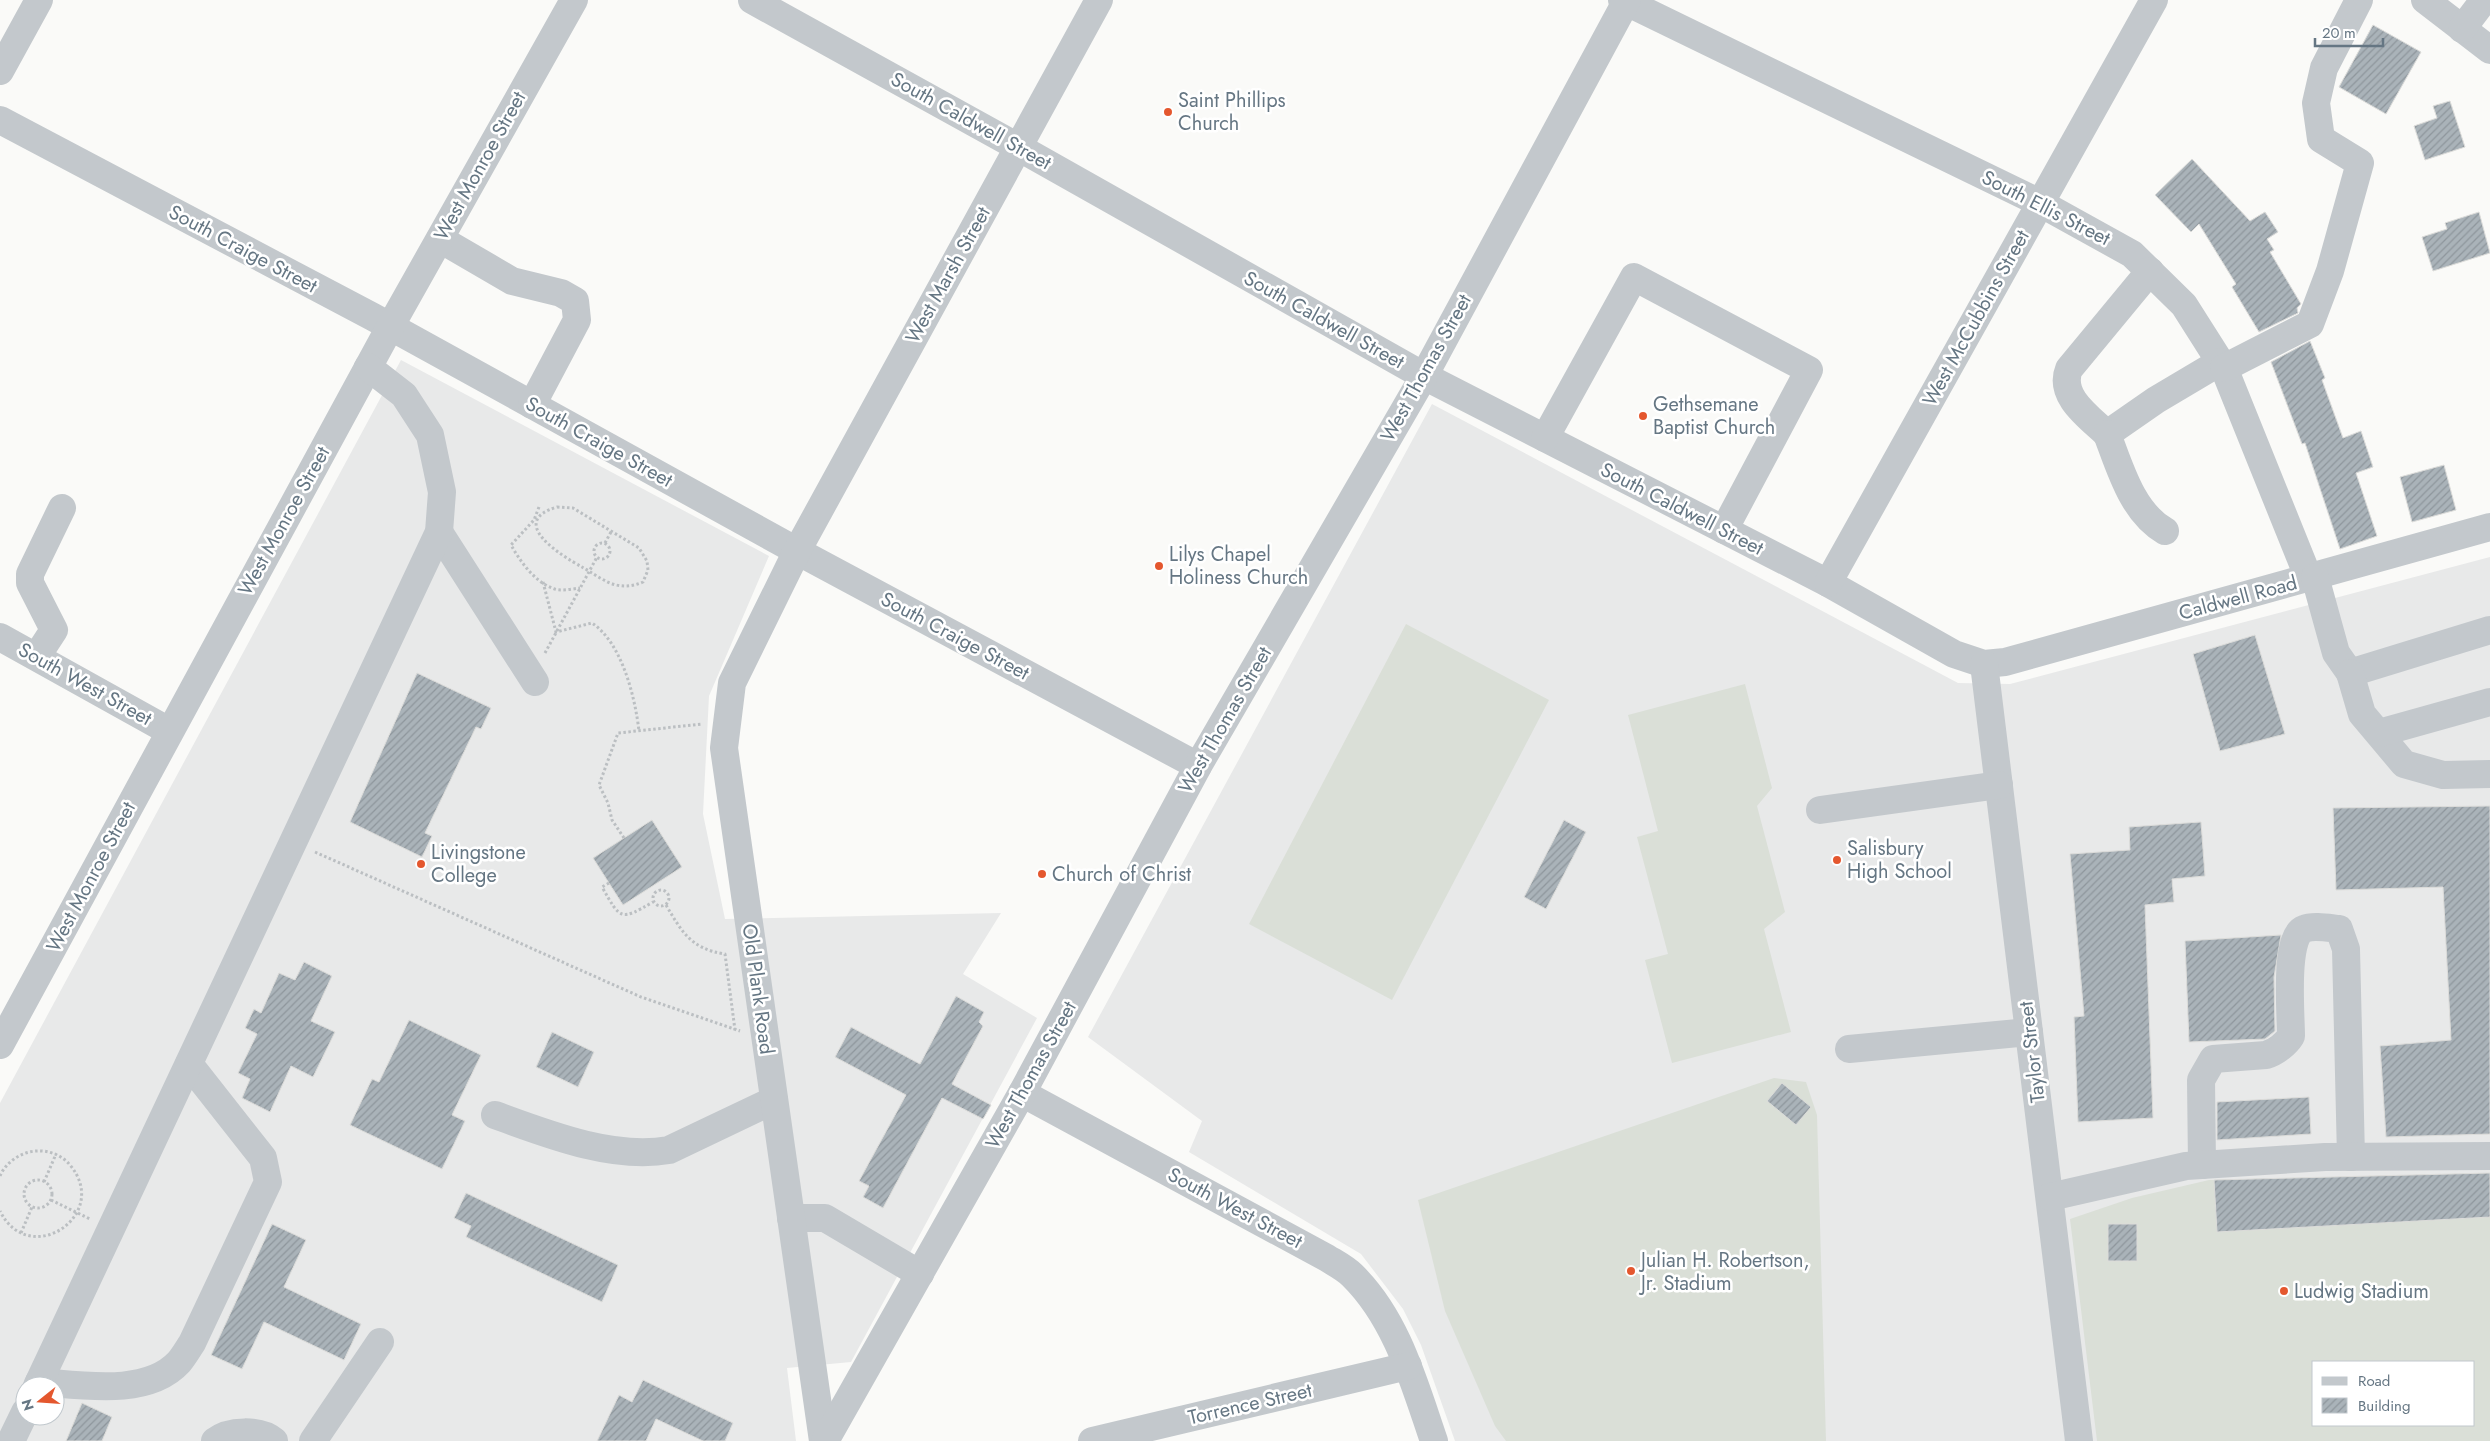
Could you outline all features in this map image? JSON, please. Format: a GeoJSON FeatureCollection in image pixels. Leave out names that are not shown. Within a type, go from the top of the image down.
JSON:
{"type":"FeatureCollection","features":[{"type":"Feature","properties":{"kind":"street"},"geometry":{"type":"LineString","coordinates":[[0,71],[39,0]]}},
{"type":"Feature","properties":{"kind":"street","name":"West Monroe Street"},"geometry":{"type":"LineString","coordinates":[[0,1045],[368,367],[574,0]]}},
{"type":"Feature","properties":{"kind":"street","name":"South Caldwell Street"},"geometry":{"type":"LineString","coordinates":[[752,0],[1018,147],[1424,376],[1828,583],[1954,654],[1984,664]]}},
{"type":"Feature","properties":{"kind":"street","name":"West Marsh Street"},"geometry":{"type":"LineString","coordinates":[[797,551],[1099,0]]}},
{"type":"Feature","properties":{"kind":"street","name":"West McCubbins Street"},"geometry":{"type":"LineString","coordinates":[[1828,583],[2154,0]]}},
{"type":"Feature","properties":{"kind":"street"},"geometry":{"type":"LineString","coordinates":[[2107,434],[2156,400],[2222,365],[2310,324],[2330,271],[2360,164],[2322,139],[2316,103],[2324,68],[2359,0]]}},
{"type":"Feature","properties":{"kind":"street"},"geometry":{"type":"LineString","coordinates":[[2425,0],[2478,41]]}},
{"type":"Feature","properties":{"kind":"street"},"geometry":{"type":"LineString","coordinates":[[2484,0],[2478,41],[2490,72]]}},
{"type":"Feature","properties":{"kind":"street","name":"South Ellis Street"},"geometry":{"type":"LineString","coordinates":[[1625,1],[2040,203],[2132,254],[2184,305],[2222,365],[2312,578],[2336,653],[2350,672],[2362,714],[2404,764],[2443,775],[2490,774]]}},
{"type":"Feature","properties":{"kind":"street","name":"West Thomas Street"},"geometry":{"type":"LineString","coordinates":[[824,1441],[1022,1093],[1198,766],[1424,376],[1625,1]]}},
{"type":"Feature","properties":{"kind":"street","name":"South Craige Street"},"geometry":{"type":"LineString","coordinates":[[0,120],[390,327],[797,551],[1198,766]]}},
{"type":"Feature","properties":{"kind":"street"},"geometry":{"type":"LineString","coordinates":[[440,239],[512,281],[561,293],[575,301],[577,320],[532,405]]}},
{"type":"Feature","properties":{"kind":"street"},"geometry":{"type":"LineString","coordinates":[[2150,271],[2069,369],[2066,378],[2067,391],[2072,398],[2107,434],[2136,503],[2155,525],[2165,531]]}},
{"type":"Feature","properties":{"kind":"street"},"geometry":{"type":"LineString","coordinates":[[1545,438],[1634,277],[1809,370],[1724,530]]}},
{"type":"Feature","properties":{"kind":"street"},"geometry":{"type":"LineString","coordinates":[[42,1376],[439,532],[442,492],[430,434],[404,395],[368,367]]}},
{"type":"Feature","properties":{"kind":"street"},"geometry":{"type":"LineString","coordinates":[[37,656],[54,630],[30,583],[30,574],[62,508]]}},
{"type":"Feature","properties":{"kind":"street","name":"Caldwell Road"},"geometry":{"type":"LineString","coordinates":[[1984,664],[2005,662],[2490,527]]}},
{"type":"Feature","properties":{"kind":"street"},"geometry":{"type":"LineString","coordinates":[[439,532],[534,679]]}},
{"type":"Feature","properties":{"kind":"street","name":"Old Plank Road"},"geometry":{"type":"LineString","coordinates":[[797,551],[732,683],[724,748],[824,1441]]}},
{"type":"Feature","properties":{"kind":"street"},"geometry":{"type":"LineString","coordinates":[[2350,672],[2490,630]]}},
{"type":"Feature","properties":{"kind":"street","name":"South West Street"},"geometry":{"type":"LineString","coordinates":[[0,637],[169,731]]}},
{"type":"Feature","properties":{"kind":"street","name":"Taylor Street"},"geometry":{"type":"LineString","coordinates":[[1984,664],[2079,1441]]}},
{"type":"Feature","properties":{"kind":"street"},"geometry":{"type":"LineString","coordinates":[[2379,734],[2490,702]]}},
{"type":"Feature","properties":{"kind":"street"},"geometry":{"type":"LineString","coordinates":[[1820,810],[1999,785]]}},
{"type":"Feature","properties":{"kind":"street"},"geometry":{"type":"LineString","coordinates":[[2202,1166],[2201,1080],[2205,1069],[2213,1059],[2273,1053],[2291,1036],[2291,958],[2294,941],[2299,932],[2306,928],[2339,929],[2346,950],[2351,1157]]}},
{"type":"Feature","properties":{"kind":"street"},"geometry":{"type":"LineString","coordinates":[[1849,1049],[2029,1032]]}},
{"type":"Feature","properties":{"kind":"street"},"geometry":{"type":"LineString","coordinates":[[65,1385],[110,1387],[151,1380],[178,1363],[192,1343],[268,1182],[263,1158],[189,1064]]}},
{"type":"Feature","properties":{"kind":"street","name":"South West Street"},"geometry":{"type":"LineString","coordinates":[[1022,1093],[1327,1258],[1352,1274],[1385,1315],[1408,1366],[1434,1441]]}},
{"type":"Feature","properties":{"kind":"street"},"geometry":{"type":"LineString","coordinates":[[495,1115],[552,1136],[618,1149],[654,1152],[668,1150],[774,1100]]}},
{"type":"Feature","properties":{"kind":"street"},"geometry":{"type":"LineString","coordinates":[[2050,1197],[2186,1166],[2351,1157],[2490,1156]]}},
{"type":"Feature","properties":{"kind":"street"},"geometry":{"type":"LineString","coordinates":[[791,1218],[825,1218],[920,1274]]}},
{"type":"Feature","properties":{"kind":"street"},"geometry":{"type":"LineString","coordinates":[[313,1441],[380,1342]]}},
{"type":"Feature","properties":{"kind":"street","name":"Torrence Street"},"geometry":{"type":"LineString","coordinates":[[1092,1441],[1408,1366]]}},
{"type":"Feature","properties":{"kind":"street"},"geometry":{"type":"LineString","coordinates":[[11,1441],[18,1426]]}},
{"type":"Feature","properties":{"kind":"street"},"geometry":{"type":"LineString","coordinates":[[215,1441],[240,1432],[270,1438],[274,1441]]}},
{"type":"Feature","properties":{"kind":"path"},"geometry":{"type":"LineString","coordinates":[[539,507],[538,516],[537,528],[544,542],[554,551],[608,582],[622,586],[637,585],[647,576],[647,561],[643,552],[634,543],[612,530],[566,507],[549,509],[538,516],[511,545],[518,557],[543,582],[558,590],[580,588]]}},
{"type":"Feature","properties":{"kind":"path"},"geometry":{"type":"LineString","coordinates":[[605,544],[612,530]]}},
{"type":"Feature","properties":{"kind":"path"},"geometry":{"type":"LineString","coordinates":[[599,543],[605,544],[609,548],[609,554],[603,558],[597,557],[594,551],[595,546],[599,543]]}},
{"type":"Feature","properties":{"kind":"path"},"geometry":{"type":"LineString","coordinates":[[534,679],[556,632],[597,557]]}},
{"type":"Feature","properties":{"kind":"path"},"geometry":{"type":"LineString","coordinates":[[543,582],[556,632]]}},
{"type":"Feature","properties":{"kind":"path"},"geometry":{"type":"LineString","coordinates":[[556,632],[592,623],[605,634],[631,687],[640,731]]}},
{"type":"Feature","properties":{"kind":"path"},"geometry":{"type":"LineString","coordinates":[[624,838],[612,820],[608,803],[599,785],[618,733],[727,722]]}},
{"type":"Feature","properties":{"kind":"path"},"geometry":{"type":"LineString","coordinates":[[312,850],[641,996],[745,1033]]}},
{"type":"Feature","properties":{"kind":"path"},"geometry":{"type":"LineString","coordinates":[[609,883],[602,887],[617,912],[630,915],[653,902]]}},
{"type":"Feature","properties":{"kind":"path"},"geometry":{"type":"LineString","coordinates":[[653,902],[653,896],[656,891],[663,889],[669,895],[666,905]]}},
{"type":"Feature","properties":{"kind":"path"},"geometry":{"type":"LineString","coordinates":[[653,902],[660,906],[666,905]]}},
{"type":"Feature","properties":{"kind":"path"},"geometry":{"type":"LineString","coordinates":[[666,905],[691,941],[703,950],[724,954],[735,1030]]}},
{"type":"Feature","properties":{"kind":"path"},"geometry":{"type":"LineString","coordinates":[[0,1176],[9,1162],[19,1156],[42,1151],[56,1154],[67,1161],[76,1172],[81,1184],[82,1198],[71,1223],[61,1231],[48,1236],[34,1237],[21,1233],[11,1227],[0,1211]]}},
{"type":"Feature","properties":{"kind":"path"},"geometry":{"type":"LineString","coordinates":[[44,1182],[56,1154]]}},
{"type":"Feature","properties":{"kind":"path"},"geometry":{"type":"LineString","coordinates":[[32,1182],[44,1182],[51,1189],[50,1200],[46,1206],[32,1207],[26,1200],[26,1188],[32,1182]]}},
{"type":"Feature","properties":{"kind":"path"},"geometry":{"type":"LineString","coordinates":[[50,1200],[111,1229]]}},
{"type":"Feature","properties":{"kind":"path"},"geometry":{"type":"LineString","coordinates":[[21,1233],[32,1207]]}},
{"type":"Feature","properties":{"kind":"shaded area","name":"Livingstone College"},"geometry":{"type":"Polygon","coordinates":[[[401,360],[769,556],[709,696],[703,814],[725,919],[1001,913],[963,974],[1037,1018],[851,1362],[787,1368],[796,1441],[0,1441],[0,1103],[401,360]]]}},
{"type":"Feature","properties":{"kind":"shaded area","name":"Salisbury High School"},"geometry":{"type":"Polygon","coordinates":[[[1432,404],[1958,683],[2010,684],[2490,557],[2490,1441],[1455,1441],[1421,1345],[1403,1309],[1361,1254],[1189,1152],[1202,1121],[1088,1037],[1432,404]]]}},
{"type":"Feature","properties":{"kind":"shaded area"},"geometry":{"type":"Polygon","coordinates":[[[1406,624],[1549,700],[1392,1000],[1249,924],[1406,624]]]}},
{"type":"Feature","properties":{"kind":"shaded area"},"geometry":{"type":"Polygon","coordinates":[[[1745,684],[1772,788],[1757,806],[1785,912],[1764,929],[1791,1032],[1672,1063],[1645,960],[1668,954],[1637,837],[1658,831],[1628,715],[1745,684]]]}},
{"type":"Feature","properties":{"kind":"shaded area","name":"Julian H. Robertson, Jr. Stadium"},"geometry":{"type":"Polygon","coordinates":[[[1774,1078],[1806,1082],[1817,1115],[1826,1441],[1506,1441],[1495,1426],[1445,1311],[1418,1200],[1774,1078]]]}},
{"type":"Feature","properties":{"kind":"shaded area","name":"Ludwig Stadium"},"geometry":{"type":"Polygon","coordinates":[[[2490,1173],[2490,1441],[2097,1441],[2070,1219],[2132,1198],[2209,1180],[2490,1173]]]}},
{"type":"Feature","properties":{"kind":"building"},"geometry":{"type":"Polygon","coordinates":[[[2373,25],[2421,52],[2386,114],[2339,87],[2373,25]]]}},
{"type":"Feature","properties":{"kind":"building"},"geometry":{"type":"Polygon","coordinates":[[[2450,101],[2465,147],[2425,160],[2414,126],[2437,118],[2433,106],[2450,101]]]}},
{"type":"Feature","properties":{"kind":"building"},"geometry":{"type":"Polygon","coordinates":[[[2192,159],[2250,221],[2265,212],[2278,232],[2267,239],[2274,250],[2270,252],[2301,304],[2297,308],[2298,313],[2259,332],[2232,287],[2236,284],[2199,224],[2191,232],[2155,195],[2192,159]]]}},
{"type":"Feature","properties":{"kind":"building"},"geometry":{"type":"Polygon","coordinates":[[[2479,212],[2490,253],[2433,271],[2422,237],[2447,229],[2445,223],[2479,212]]]}},
{"type":"Feature","properties":{"kind":"building"},"geometry":{"type":"Polygon","coordinates":[[[2310,341],[2325,378],[2322,380],[2343,438],[2361,431],[2373,467],[2356,473],[2377,536],[2340,549],[2305,443],[2302,444],[2271,362],[2310,341]]]}},
{"type":"Feature","properties":{"kind":"building"},"geometry":{"type":"Polygon","coordinates":[[[2444,465],[2456,510],[2412,522],[2400,477],[2444,465]]]}},
{"type":"Feature","properties":{"kind":"building"},"geometry":{"type":"Polygon","coordinates":[[[2255,635],[2285,734],[2220,751],[2193,654],[2255,635]]]}},
{"type":"Feature","properties":{"kind":"building"},"geometry":{"type":"Polygon","coordinates":[[[417,673],[491,708],[481,729],[476,727],[425,833],[432,836],[422,857],[350,822],[417,673]]]}},
{"type":"Feature","properties":{"kind":"building"},"geometry":{"type":"Polygon","coordinates":[[[2490,806],[2490,1134],[2386,1137],[2380,1046],[2451,1040],[2443,887],[2336,890],[2333,808],[2490,806]]]}},
{"type":"Feature","properties":{"kind":"building"},"geometry":{"type":"Polygon","coordinates":[[[652,820],[682,867],[623,905],[593,858],[652,820]]]}},
{"type":"Feature","properties":{"kind":"building"},"geometry":{"type":"Polygon","coordinates":[[[1564,820],[1586,832],[1546,909],[1524,897],[1564,820]]]}},
{"type":"Feature","properties":{"kind":"building"},"geometry":{"type":"Polygon","coordinates":[[[2201,822],[2205,876],[2172,879],[2174,902],[2145,905],[2153,1118],[2078,1122],[2074,1017],[2084,1016],[2070,854],[2130,850],[2129,827],[2201,822]]]}},
{"type":"Feature","properties":{"kind":"building"},"geometry":{"type":"Polygon","coordinates":[[[2281,935],[2274,977],[2275,1031],[2265,1039],[2189,1042],[2185,941],[2281,935]]]}},
{"type":"Feature","properties":{"kind":"building"},"geometry":{"type":"Polygon","coordinates":[[[304,962],[332,976],[311,1021],[335,1032],[313,1077],[291,1066],[270,1112],[242,1098],[250,1079],[238,1073],[257,1034],[245,1028],[254,1009],[261,1013],[279,973],[295,980],[304,962]]]}},
{"type":"Feature","properties":{"kind":"building"},"geometry":{"type":"Polygon","coordinates":[[[956,996],[984,1012],[979,1022],[983,1026],[952,1084],[991,1105],[983,1119],[942,1098],[883,1208],[863,1197],[869,1186],[859,1181],[906,1095],[835,1057],[851,1027],[920,1064],[956,996]]]}},
{"type":"Feature","properties":{"kind":"building"},"geometry":{"type":"Polygon","coordinates":[[[409,1020],[481,1055],[452,1115],[465,1121],[442,1169],[350,1125],[372,1079],[379,1082],[409,1020]]]}},
{"type":"Feature","properties":{"kind":"building"},"geometry":{"type":"Polygon","coordinates":[[[552,1032],[594,1052],[578,1087],[536,1067],[552,1032]]]}},
{"type":"Feature","properties":{"kind":"building"},"geometry":{"type":"Polygon","coordinates":[[[1782,1083],[1811,1107],[1796,1125],[1767,1101],[1782,1083]]]}},
{"type":"Feature","properties":{"kind":"building"},"geometry":{"type":"Polygon","coordinates":[[[2309,1097],[2311,1134],[2217,1140],[2217,1102],[2309,1097]]]}},
{"type":"Feature","properties":{"kind":"building"},"geometry":{"type":"Polygon","coordinates":[[[2490,1173],[2490,1217],[2217,1232],[2214,1180],[2490,1173]]]}},
{"type":"Feature","properties":{"kind":"building"},"geometry":{"type":"Polygon","coordinates":[[[466,1193],[618,1265],[602,1302],[466,1237],[471,1226],[454,1218],[466,1193]]]}},
{"type":"Feature","properties":{"kind":"building"},"geometry":{"type":"Polygon","coordinates":[[[272,1224],[306,1240],[284,1287],[361,1324],[344,1360],[264,1322],[242,1369],[211,1355],[272,1224]]]}},
{"type":"Feature","properties":{"kind":"building"},"geometry":{"type":"Polygon","coordinates":[[[2108,1224],[2137,1224],[2137,1261],[2108,1261],[2108,1224]]]}},
{"type":"Feature","properties":{"kind":"building"},"geometry":{"type":"Polygon","coordinates":[[[643,1380],[733,1423],[725,1441],[703,1441],[656,1419],[646,1441],[597,1441],[619,1395],[632,1402],[643,1380]]]}},
{"type":"Feature","properties":{"kind":"building"},"geometry":{"type":"Polygon","coordinates":[[[82,1403],[112,1417],[102,1441],[66,1441],[82,1403]]]}},
{"type":"Feature","properties":{"kind":"place","name":"Saint Phillips Church"},"geometry":{"type":"Point","coordinates":[1168,112]}},
{"type":"Feature","properties":{"kind":"place","name":"Gethsemane Baptist Church"},"geometry":{"type":"Point","coordinates":[1643,416]}},
{"type":"Feature","properties":{"kind":"place","name":"Lilys Chapel Holiness Church"},"geometry":{"type":"Point","coordinates":[1159,566]}},
{"type":"Feature","properties":{"kind":"place","name":"Salisbury High School"},"geometry":{"type":"Point","coordinates":[1837,860]}},
{"type":"Feature","properties":{"kind":"place","name":"Livingstone College"},"geometry":{"type":"Point","coordinates":[421,864]}},
{"type":"Feature","properties":{"kind":"place","name":"Church of Christ"},"geometry":{"type":"Point","coordinates":[1042,874]}},
{"type":"Feature","properties":{"kind":"place","name":"Julian H. Robertson, Jr. Stadium"},"geometry":{"type":"Point","coordinates":[1631,1271]}},
{"type":"Feature","properties":{"kind":"place","name":"Ludwig Stadium"},"geometry":{"type":"Point","coordinates":[2284,1291]}}]}
